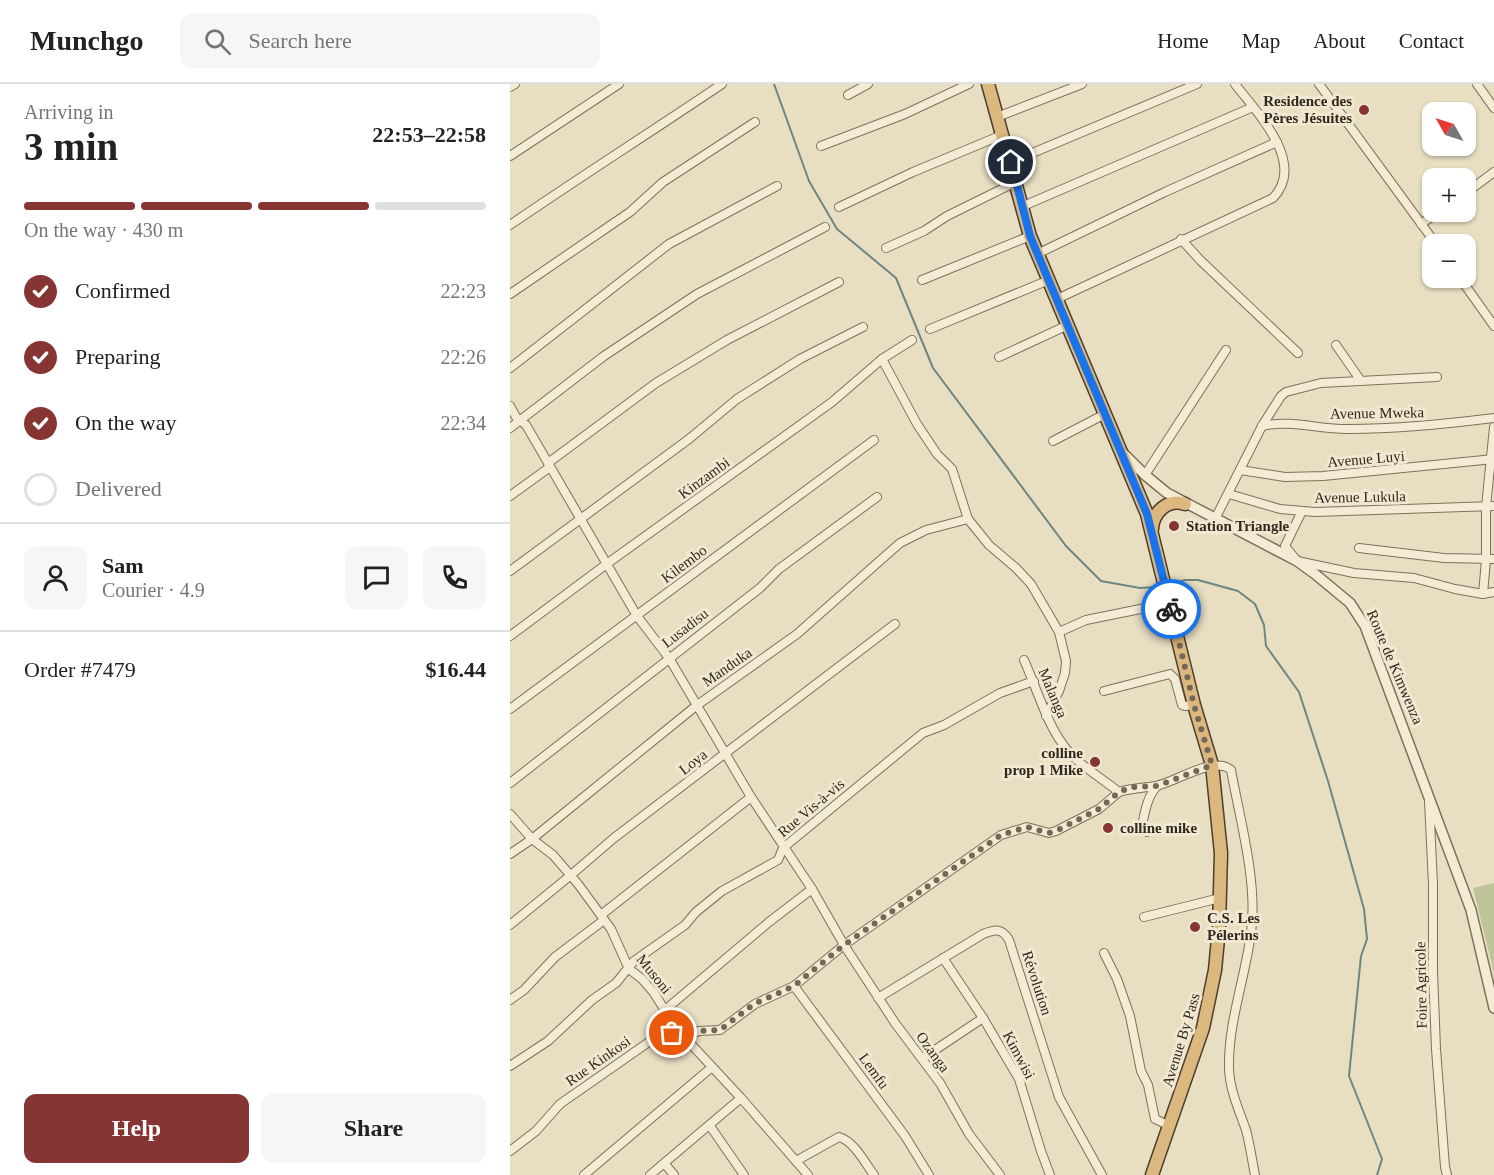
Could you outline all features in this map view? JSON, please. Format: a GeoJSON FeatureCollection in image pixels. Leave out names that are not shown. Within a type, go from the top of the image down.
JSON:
{"type":"FeatureCollection","features":[{"type":"Feature","properties":{"kind":"highway","name":"Avenue By Pass"},"geometry":{"type":"LineString","coordinates":[[988,84],[1030,236],[1147,514],[1194,705],[1212,765],[1221,853],[1215,970],[1209,1006],[1152,1175]]}},
{"type":"Feature","properties":{"kind":"highway"},"geometry":{"type":"LineString","coordinates":[[1152,536],[1153,521],[1158,512],[1171,503],[1178,501],[1185,504]]}},
{"type":"Feature","properties":{"kind":"street"},"geometry":{"type":"LineString","coordinates":[[510,87],[515,84]]}},
{"type":"Feature","properties":{"kind":"street"},"geometry":{"type":"LineString","coordinates":[[510,156],[619,84]]}},
{"type":"Feature","properties":{"kind":"street"},"geometry":{"type":"LineString","coordinates":[[510,225],[722,84]]}},
{"type":"Feature","properties":{"kind":"street"},"geometry":{"type":"LineString","coordinates":[[848,95],[868,84]]}},
{"type":"Feature","properties":{"kind":"street"},"geometry":{"type":"LineString","coordinates":[[821,146],[905,114],[969,84]]}},
{"type":"Feature","properties":{"kind":"street"},"geometry":{"type":"LineString","coordinates":[[997,117],[1082,84]]}},
{"type":"Feature","properties":{"kind":"street"},"geometry":{"type":"LineString","coordinates":[[1011,162],[1197,84]]}},
{"type":"Feature","properties":{"kind":"street"},"geometry":{"type":"LineString","coordinates":[[1057,299],[1181,239],[1273,198],[1280,191],[1286,166],[1284,157],[1277,142],[1235,84]]}},
{"type":"Feature","properties":{"kind":"street"},"geometry":{"type":"LineString","coordinates":[[1319,84],[1428,234]]}},
{"type":"Feature","properties":{"kind":"street"},"geometry":{"type":"LineString","coordinates":[[1477,84],[1494,108]]}},
{"type":"Feature","properties":{"kind":"street"},"geometry":{"type":"LineString","coordinates":[[1022,207],[1252,106]]}},
{"type":"Feature","properties":{"kind":"street"},"geometry":{"type":"LineString","coordinates":[[510,294],[630,212],[663,182],[755,123]]}},
{"type":"Feature","properties":{"kind":"street"},"geometry":{"type":"LineString","coordinates":[[838,207],[913,172],[1002,135]]}},
{"type":"Feature","properties":{"kind":"street"},"geometry":{"type":"LineString","coordinates":[[1037,254],[1165,192],[1277,142]]}},
{"type":"Feature","properties":{"kind":"street"},"geometry":{"type":"LineString","coordinates":[[1476,185],[1491,174],[1494,185]]}},
{"type":"Feature","properties":{"kind":"street"},"geometry":{"type":"LineString","coordinates":[[886,248],[924,231],[947,216],[1016,182]]}},
{"type":"Feature","properties":{"kind":"street"},"geometry":{"type":"LineString","coordinates":[[510,368],[669,244],[777,186]]}},
{"type":"Feature","properties":{"kind":"street"},"geometry":{"type":"LineString","coordinates":[[510,428],[604,356],[698,294],[825,227]]}},
{"type":"Feature","properties":{"kind":"street"},"geometry":{"type":"LineString","coordinates":[[922,280],[1030,236]]}},
{"type":"Feature","properties":{"kind":"street"},"geometry":{"type":"LineString","coordinates":[[1181,239],[1200,260],[1298,352]]}},
{"type":"Feature","properties":{"kind":"street"},"geometry":{"type":"LineString","coordinates":[[930,328],[1049,280]]}},
{"type":"Feature","properties":{"kind":"street"},"geometry":{"type":"LineString","coordinates":[[510,496],[656,383],[727,340],[839,282]]}},
{"type":"Feature","properties":{"kind":"street"},"geometry":{"type":"LineString","coordinates":[[1467,288],[1494,326]]}},
{"type":"Feature","properties":{"kind":"street"},"geometry":{"type":"LineString","coordinates":[[999,357],[1068,325]]}},
{"type":"Feature","properties":{"kind":"street"},"geometry":{"type":"LineString","coordinates":[[510,571],[689,439],[737,399],[800,359],[863,327]]}},
{"type":"Feature","properties":{"kind":"street","name":"Kinzambi"},"geometry":{"type":"LineString","coordinates":[[510,636],[832,402],[882,359],[912,340]]}},
{"type":"Feature","properties":{"kind":"street"},"geometry":{"type":"LineString","coordinates":[[1336,345],[1361,381]]}},
{"type":"Feature","properties":{"kind":"street"},"geometry":{"type":"LineString","coordinates":[[1144,475],[1226,350]]}},
{"type":"Feature","properties":{"kind":"street"},"geometry":{"type":"LineString","coordinates":[[882,359],[917,424],[938,454],[952,469],[968,519],[989,545],[1031,584],[1059,632],[1066,661],[1065,674],[1046,716]]}},
{"type":"Feature","properties":{"kind":"street"},"geometry":{"type":"LineString","coordinates":[[1215,519],[1262,426],[1286,392],[1321,383],[1437,377]]}},
{"type":"Feature","properties":{"kind":"street","name":"Ozanga"},"geometry":{"type":"LineString","coordinates":[[510,406],[516,417],[526,425],[637,616],[669,658],[751,797],[812,889],[844,945],[878,998],[940,1083],[969,1134],[1000,1175]]}},
{"type":"Feature","properties":{"kind":"street"},"geometry":{"type":"LineString","coordinates":[[1053,441],[1105,414]]}},
{"type":"Feature","properties":{"kind":"street","name":"Avenue Mweka"},"geometry":{"type":"LineString","coordinates":[[1262,426],[1280,423],[1348,430],[1453,424],[1494,418]]}},
{"type":"Feature","properties":{"kind":"street"},"geometry":{"type":"LineString","coordinates":[[1483,594],[1490,560],[1494,427]]}},
{"type":"Feature","properties":{"kind":"street","name":"Kilembo"},"geometry":{"type":"LineString","coordinates":[[510,709],[874,440]]}},
{"type":"Feature","properties":{"kind":"street","name":"Route de Kimwenza"},"geometry":{"type":"LineString","coordinates":[[1120,450],[1144,475],[1167,493],[1298,561],[1350,603],[1366,631],[1471,910],[1494,1008]]}},
{"type":"Feature","properties":{"kind":"street","name":"Avenue Luyi"},"geometry":{"type":"LineString","coordinates":[[1240,470],[1285,477],[1323,476],[1492,459]]}},
{"type":"Feature","properties":{"kind":"street","name":"Avenue Lukula"},"geometry":{"type":"LineString","coordinates":[[1229,494],[1280,509],[1315,512],[1490,506]]}},
{"type":"Feature","properties":{"kind":"street","name":"Lusadisu"},"geometry":{"type":"LineString","coordinates":[[510,783],[760,588],[779,569],[877,497]]}},
{"type":"Feature","properties":{"kind":"street"},"geometry":{"type":"LineString","coordinates":[[1302,511],[1285,546],[1298,561],[1354,573],[1414,578],[1483,594],[1494,592]]}},
{"type":"Feature","properties":{"kind":"street","name":"Manduka"},"geometry":{"type":"LineString","coordinates":[[510,854],[532,839],[696,706],[797,634],[900,543],[926,530],[968,519]]}},
{"type":"Feature","properties":{"kind":"street"},"geometry":{"type":"LineString","coordinates":[[1359,548],[1444,558],[1490,560]]}},
{"type":"Feature","properties":{"kind":"street"},"geometry":{"type":"LineString","coordinates":[[1059,632],[1086,620],[1170,603]]}},
{"type":"Feature","properties":{"kind":"street","name":"Loya"},"geometry":{"type":"LineString","coordinates":[[510,925],[614,838],[895,624]]}},
{"type":"Feature","properties":{"kind":"street","name":"Malanga"},"geometry":{"type":"LineString","coordinates":[[1024,660],[1042,700],[1046,716],[1067,750],[1077,761],[1119,792]]}},
{"type":"Feature","properties":{"kind":"street"},"geometry":{"type":"LineString","coordinates":[[1104,691],[1170,674],[1175,679],[1182,705],[1194,705]]}},
{"type":"Feature","properties":{"kind":"street","name":"Rue Vis-à-vis"},"geometry":{"type":"LineString","coordinates":[[510,1066],[548,1041],[585,1006],[616,983],[634,962],[685,925],[696,912],[722,891],[778,860],[783,848],[923,733],[1000,693],[1034,681]]}},
{"type":"Feature","properties":{"kind":"street"},"geometry":{"type":"LineString","coordinates":[[1119,792],[1132,787],[1157,786],[1212,765],[1223,765],[1230,770],[1247,854],[1252,907],[1251,932],[1230,1041],[1229,1067],[1233,1095],[1246,1131],[1255,1175]]}},
{"type":"Feature","properties":{"kind":"street"},"geometry":{"type":"LineString","coordinates":[[1147,832],[1142,825],[1152,791],[1157,786]]}},
{"type":"Feature","properties":{"kind":"street","name":"Rue Kinkosi"},"geometry":{"type":"LineString","coordinates":[[510,1151],[536,1131],[560,1104],[648,1042],[665,1034],[689,1035],[699,1031],[720,1030],[754,1004],[794,986],[844,945],[1001,835],[1027,827],[1049,833],[1067,827],[1099,809],[1119,792]]}},
{"type":"Feature","properties":{"kind":"street","name":"Foire Agricole"},"geometry":{"type":"LineString","coordinates":[[1428,794],[1433,884],[1436,1038],[1447,1175]]}},
{"type":"Feature","properties":{"kind":"street"},"geometry":{"type":"LineString","coordinates":[[510,1000],[524,990],[555,957],[751,797]]}},
{"type":"Feature","properties":{"kind":"street","name":"Musoni"},"geometry":{"type":"LineString","coordinates":[[510,814],[532,839],[553,855],[571,875],[618,942],[629,969],[642,979],[681,1034],[808,1175]]}},
{"type":"Feature","properties":{"kind":"street"},"geometry":{"type":"LineString","coordinates":[[665,1010],[769,922],[812,889]]}},
{"type":"Feature","properties":{"kind":"street"},"geometry":{"type":"LineString","coordinates":[[1144,917],[1220,898]]}},
{"type":"Feature","properties":{"kind":"street","name":"Révolution"},"geometry":{"type":"LineString","coordinates":[[878,998],[983,934],[1000,930],[1007,936],[1059,1096],[1102,1175]]}},
{"type":"Feature","properties":{"kind":"street"},"geometry":{"type":"LineString","coordinates":[[1104,953],[1117,979],[1130,1016],[1141,1071],[1148,1085],[1155,1119],[1170,1126]]}},
{"type":"Feature","properties":{"kind":"street","name":"Kimwisi"},"geometry":{"type":"LineString","coordinates":[[943,958],[1019,1079],[1050,1175]]}},
{"type":"Feature","properties":{"kind":"street","name":"Lemfu"},"geometry":{"type":"LineString","coordinates":[[794,986],[905,1136],[929,1175]]}},
{"type":"Feature","properties":{"kind":"street"},"geometry":{"type":"LineString","coordinates":[[922,1058],[982,1018]]}},
{"type":"Feature","properties":{"kind":"street"},"geometry":{"type":"LineString","coordinates":[[584,1175],[712,1067]]}},
{"type":"Feature","properties":{"kind":"street"},"geometry":{"type":"LineString","coordinates":[[650,1175],[741,1098]]}},
{"type":"Feature","properties":{"kind":"street"},"geometry":{"type":"LineString","coordinates":[[710,1126],[744,1175]]}},
{"type":"Feature","properties":{"kind":"street"},"geometry":{"type":"LineString","coordinates":[[796,1161],[839,1137],[844,1138],[856,1151],[874,1175]]}},
{"type":"Feature","properties":{"kind":"street"},"geometry":{"type":"LineString","coordinates":[[665,1164],[674,1175]]}},
{"type":"Feature","properties":{"kind":"green space"},"geometry":{"type":"Polygon","coordinates":[[[1494,883],[1494,973],[1473,888],[1494,883]]]}},
{"type":"Feature","properties":{"kind":"waterway"},"geometry":{"type":"LineString","coordinates":[[774,84],[809,181],[837,229],[896,278],[933,368],[1066,546],[1101,581],[1140,588],[1158,587]]}},
{"type":"Feature","properties":{"kind":"waterway"},"geometry":{"type":"LineString","coordinates":[[1174,583],[1198,580],[1238,591],[1255,604],[1264,625],[1266,646],[1299,692],[1328,781],[1364,909],[1367,939],[1361,956],[1349,1076],[1382,1159],[1377,1175]]}},
{"type":"Feature","properties":{"kind":"way so far"},"geometry":{"type":"LineString","coordinates":[[672,1033],[689,1035],[699,1031],[716,1032],[754,1004],[794,986],[844,945],[1001,835],[1027,827],[1049,833],[1056,831],[1099,809],[1119,792],[1132,787],[1157,786],[1212,765],[1194,705],[1171,609]]}},
{"type":"Feature","properties":{"kind":"place","name":"Residence des Pères Jésuites"},"geometry":{"type":"Point","coordinates":[1364,110]}},
{"type":"Feature","properties":{"kind":"place","name":"Station Triangle"},"geometry":{"type":"Point","coordinates":[1174,526]}},
{"type":"Feature","properties":{"kind":"place","name":"colline prop 1 Mike"},"geometry":{"type":"Point","coordinates":[1095,762]}},
{"type":"Feature","properties":{"kind":"place","name":"colline mike"},"geometry":{"type":"Point","coordinates":[1108,828]}},
{"type":"Feature","properties":{"kind":"place","name":"C.S. Les Pélerins"},"geometry":{"type":"Point","coordinates":[1195,927]}},
{"type":"Feature","properties":{"kind":"route"},"geometry":{"type":"LineString","coordinates":[[1011,162],[1030,236],[1147,514],[1171,609]]}}]}
